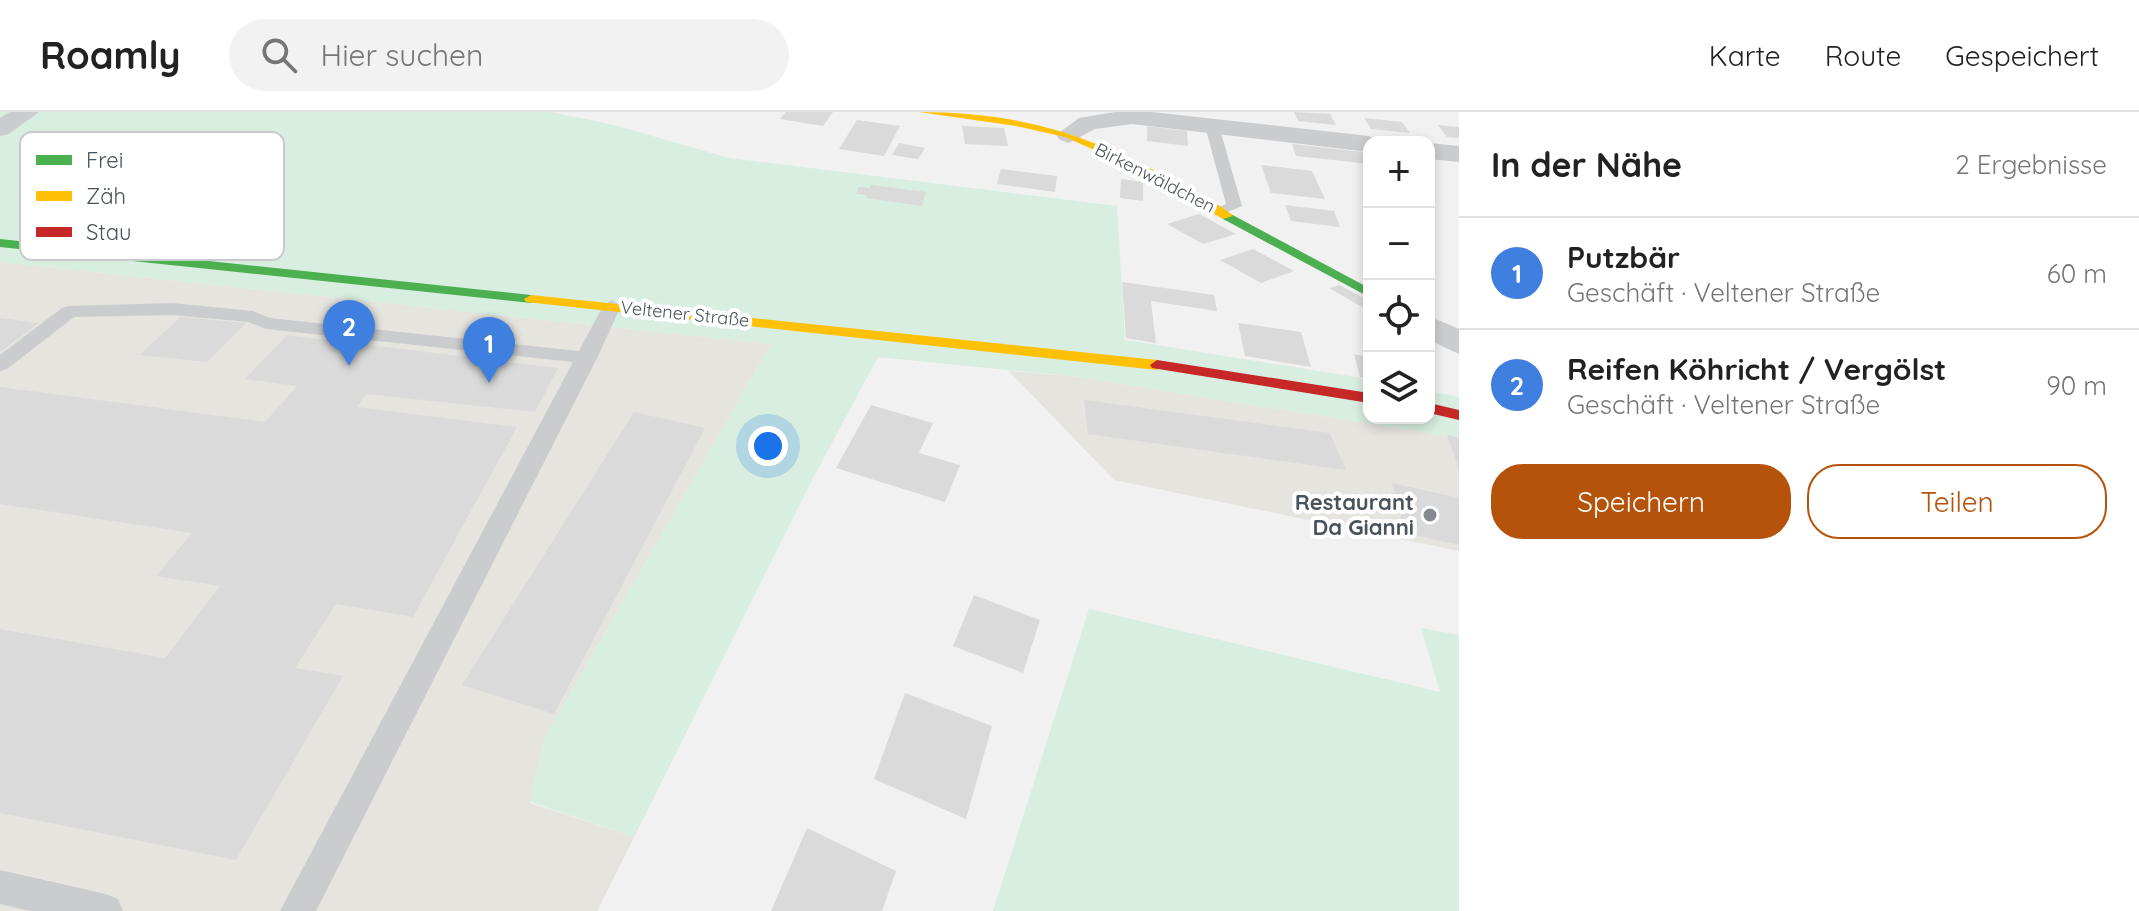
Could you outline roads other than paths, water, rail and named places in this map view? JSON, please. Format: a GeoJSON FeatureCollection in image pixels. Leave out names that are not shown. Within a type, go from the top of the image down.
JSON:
{"type":"FeatureCollection","features":[{"type":"Feature","properties":{"kind":"main road","name":"Birkenwäldchen"},"geometry":{"type":"LineString","coordinates":[[924,112],[1033,126],[1069,135],[1113,154],[1363,290]]}},
{"type":"Feature","properties":{"kind":"main road","name":"Veltener Straße"},"geometry":{"type":"LineString","coordinates":[[0,243],[20,245]]}},
{"type":"Feature","properties":{"kind":"main road","name":"Veltener Straße"},"geometry":{"type":"LineString","coordinates":[[165,260],[1145,363],[1363,397]]}},
{"type":"Feature","properties":{"kind":"main road"},"geometry":{"type":"LineString","coordinates":[[1435,409],[1459,415]]}},
{"type":"Feature","properties":{"kind":"street"},"geometry":{"type":"LineString","coordinates":[[0,129],[27,112]]}},
{"type":"Feature","properties":{"kind":"street"},"geometry":{"type":"LineString","coordinates":[[1069,135],[1088,123],[1132,117],[1363,143]]}},
{"type":"Feature","properties":{"kind":"street"},"geometry":{"type":"LineString","coordinates":[[1435,152],[1459,154]]}},
{"type":"Feature","properties":{"kind":"street"},"geometry":{"type":"LineString","coordinates":[[1435,329],[1459,343]]}},
{"type":"Feature","properties":{"kind":"lane"},"geometry":{"type":"LineString","coordinates":[[1212,126],[1234,206],[1218,211]]}},
{"type":"Feature","properties":{"kind":"lane"},"geometry":{"type":"LineString","coordinates":[[297,911],[612,306]]}},
{"type":"Feature","properties":{"kind":"lane"},"geometry":{"type":"LineString","coordinates":[[0,365],[69,312],[172,309],[253,317],[266,323],[587,358]]}},
{"type":"Feature","properties":{"kind":"lane"},"geometry":{"type":"LineString","coordinates":[[0,887],[106,911]]}},
{"type":"Feature","properties":{"kind":"place","name":"Reifen Köhricht / Vergölst"},"geometry":{"type":"Point","coordinates":[349,366]}},
{"type":"Feature","properties":{"kind":"place","name":"Putzbär"},"geometry":{"type":"Point","coordinates":[489,383]}},
{"type":"Feature","properties":{"kind":"place","name":"Restaurant Da Gianni"},"geometry":{"type":"Point","coordinates":[1430,515]}}]}
